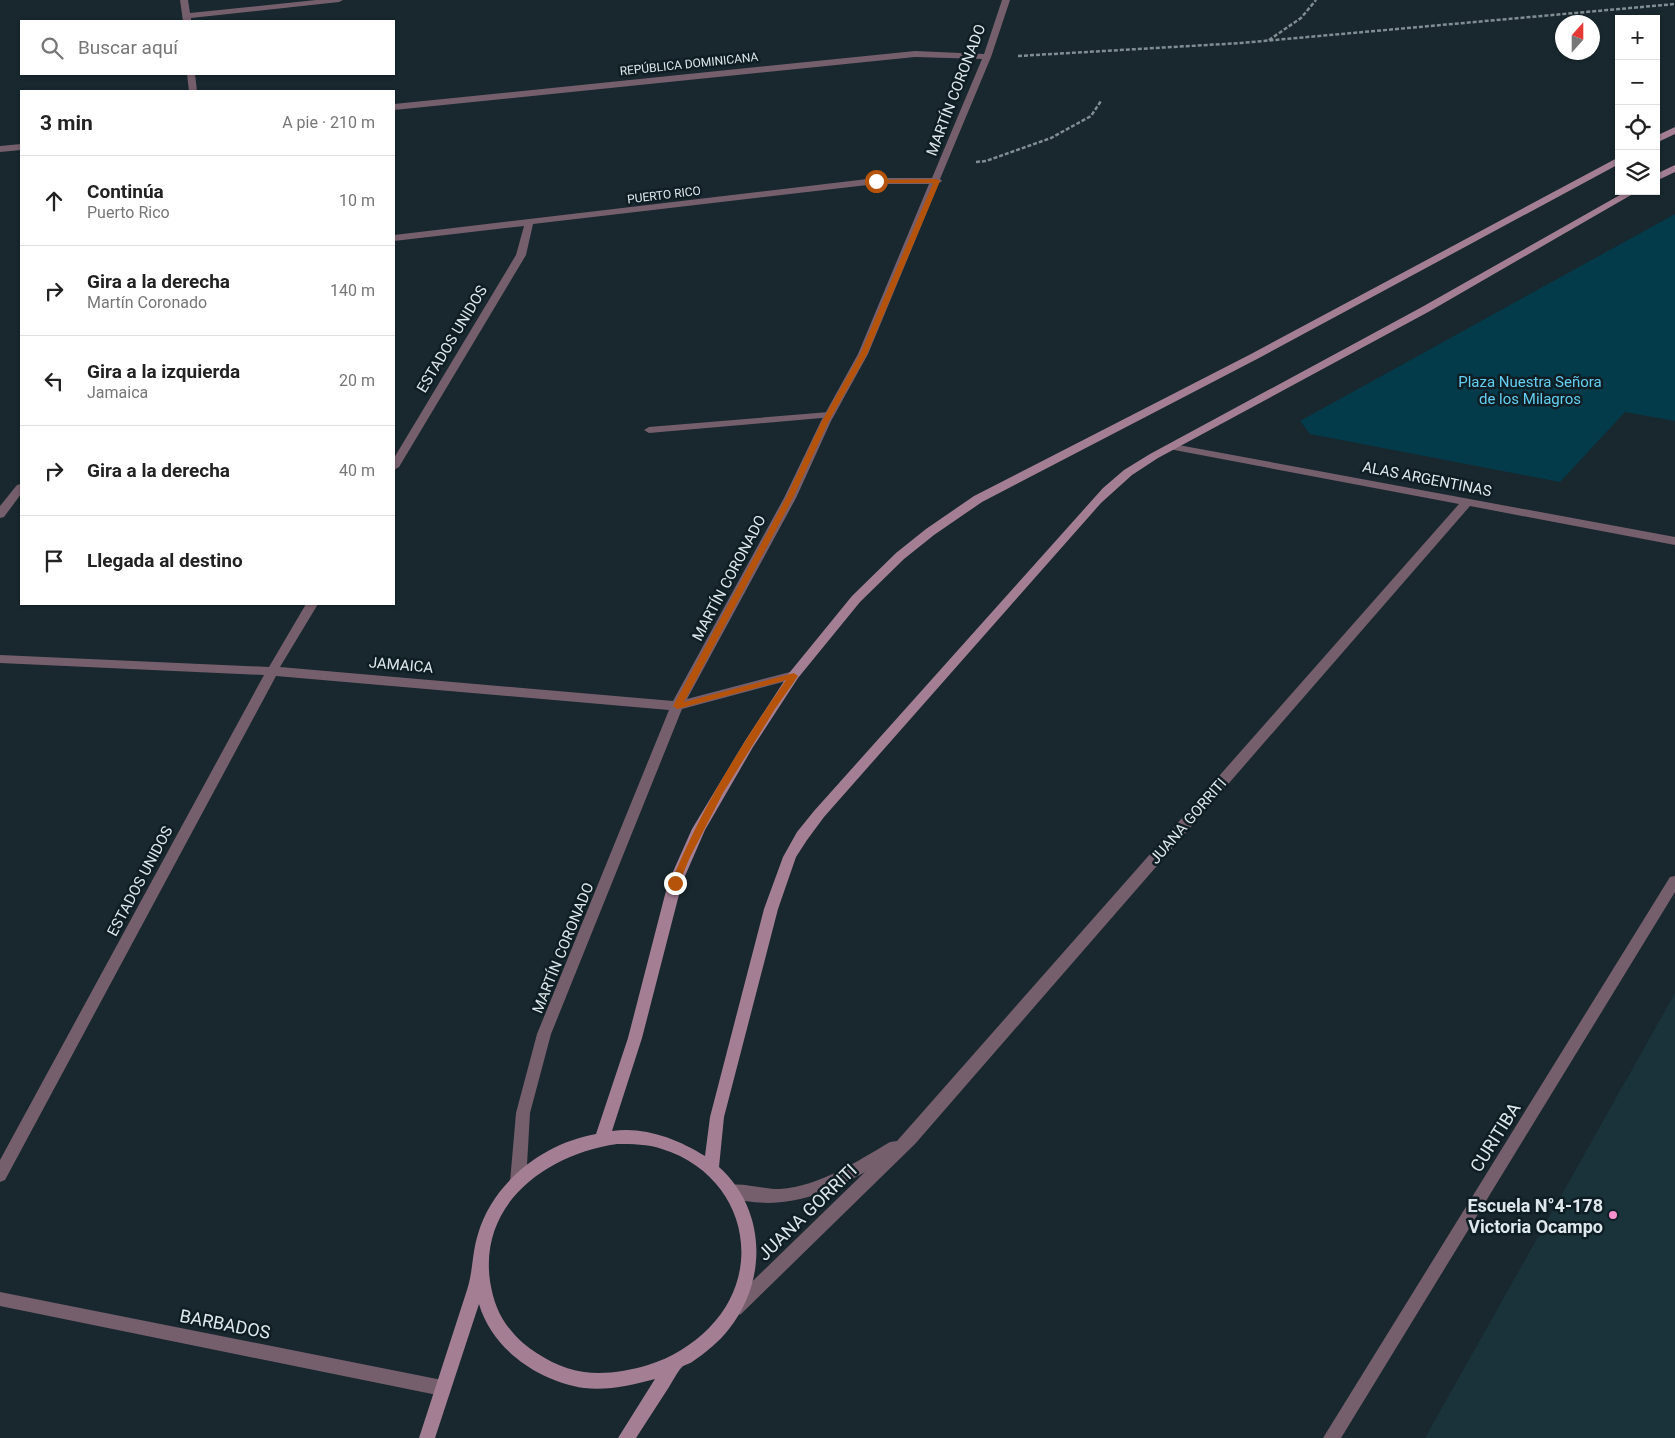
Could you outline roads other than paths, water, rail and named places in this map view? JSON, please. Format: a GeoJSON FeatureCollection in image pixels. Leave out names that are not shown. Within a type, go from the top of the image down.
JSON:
{"type":"FeatureCollection","features":[{"type":"Feature","properties":{"kind":"main road"},"geometry":{"type":"LineString","coordinates":[[1660,138],[1675,130]]}},
{"type":"Feature","properties":{"kind":"main road"},"geometry":{"type":"LineString","coordinates":[[602,1139],[635,1038],[675,883],[686,857],[724,784],[772,707],[794,676],[856,599],[900,556],[930,532],[978,499],[1264,352],[1615,162]]}},
{"type":"Feature","properties":{"kind":"main road"},"geometry":{"type":"LineString","coordinates":[[1660,176],[1675,168]]}},
{"type":"Feature","properties":{"kind":"main road"},"geometry":{"type":"LineString","coordinates":[[711,1167],[717,1117],[771,909],[790,857],[802,836],[819,814],[1098,497],[1129,470],[1426,309],[1627,195]]}},
{"type":"Feature","properties":{"kind":"main road"},"geometry":{"type":"LineString","coordinates":[[427,1438],[481,1272],[484,1240],[497,1209],[518,1182],[556,1154],[579,1144],[602,1139],[632,1138],[661,1142],[687,1152],[711,1167],[732,1191],[745,1218],[750,1250],[746,1282],[732,1313],[707,1342],[674,1365],[630,1379],[586,1380],[544,1368],[510,1344],[488,1310],[481,1272]]}},
{"type":"Feature","properties":{"kind":"main road"},"geometry":{"type":"LineString","coordinates":[[626,1438],[674,1365]]}},
{"type":"Feature","properties":{"kind":"street"},"geometry":{"type":"LineString","coordinates":[[184,0],[186,19],[339,0]]}},
{"type":"Feature","properties":{"kind":"street","name":"MARTÍN CORONADO"},"geometry":{"type":"LineString","coordinates":[[518,1182],[523,1113],[544,1034],[677,706],[790,498],[829,415],[863,354],[937,181],[987,57],[1006,0]]}},
{"type":"Feature","properties":{"kind":"street","name":"REPÚBLICA DOMINICANA"},"geometry":{"type":"LineString","coordinates":[[395,107],[915,54],[987,57]]}},
{"type":"Feature","properties":{"kind":"street"},"geometry":{"type":"LineString","coordinates":[[191,75],[193,90]]}},
{"type":"Feature","properties":{"kind":"street"},"geometry":{"type":"LineString","coordinates":[[0,149],[20,147]]}},
{"type":"Feature","properties":{"kind":"street","name":"PUERTO RICO"},"geometry":{"type":"LineString","coordinates":[[395,238],[876,181],[937,181]]}},
{"type":"Feature","properties":{"kind":"street","name":"ESTADOS UNIDOS"},"geometry":{"type":"LineString","coordinates":[[395,466],[521,255],[529,223]]}},
{"type":"Feature","properties":{"kind":"street"},"geometry":{"type":"LineString","coordinates":[[649,430],[829,415]]}},
{"type":"Feature","properties":{"kind":"street","name":"ALAS ARGENTINAS"},"geometry":{"type":"LineString","coordinates":[[1173,447],[1675,541]]}},
{"type":"Feature","properties":{"kind":"street"},"geometry":{"type":"LineString","coordinates":[[0,514],[20,488]]}},
{"type":"Feature","properties":{"kind":"street","name":"JUANA GORRITI"},"geometry":{"type":"LineString","coordinates":[[732,1313],[910,1139],[1467,502]]}},
{"type":"Feature","properties":{"kind":"street","name":"ESTADOS UNIDOS"},"geometry":{"type":"LineString","coordinates":[[0,1175],[272,671],[311,605]]}},
{"type":"Feature","properties":{"kind":"street","name":"JAMAICA"},"geometry":{"type":"LineString","coordinates":[[0,659],[272,671],[677,706],[794,676]]}},
{"type":"Feature","properties":{"kind":"street","name":"CURITIBA"},"geometry":{"type":"LineString","coordinates":[[1330,1438],[1675,881]]}},
{"type":"Feature","properties":{"kind":"street","name":"JUANA GORRITI"},"geometry":{"type":"LineString","coordinates":[[732,1191],[763,1196],[798,1194],[832,1183],[910,1139]]}},
{"type":"Feature","properties":{"kind":"street","name":"BARBADOS"},"geometry":{"type":"LineString","coordinates":[[0,1299],[442,1388]]}},
{"type":"Feature","properties":{"kind":"place","name":"Escuela N°4-178 Victoria Ocampo"},"geometry":{"type":"Point","coordinates":[1613,1215]}},
{"type":"Feature","properties":{"kind":"park label","name":"Plaza Nuestra Señora de los Milagros"},"geometry":{"type":"Point","coordinates":[1530,390]}}]}
